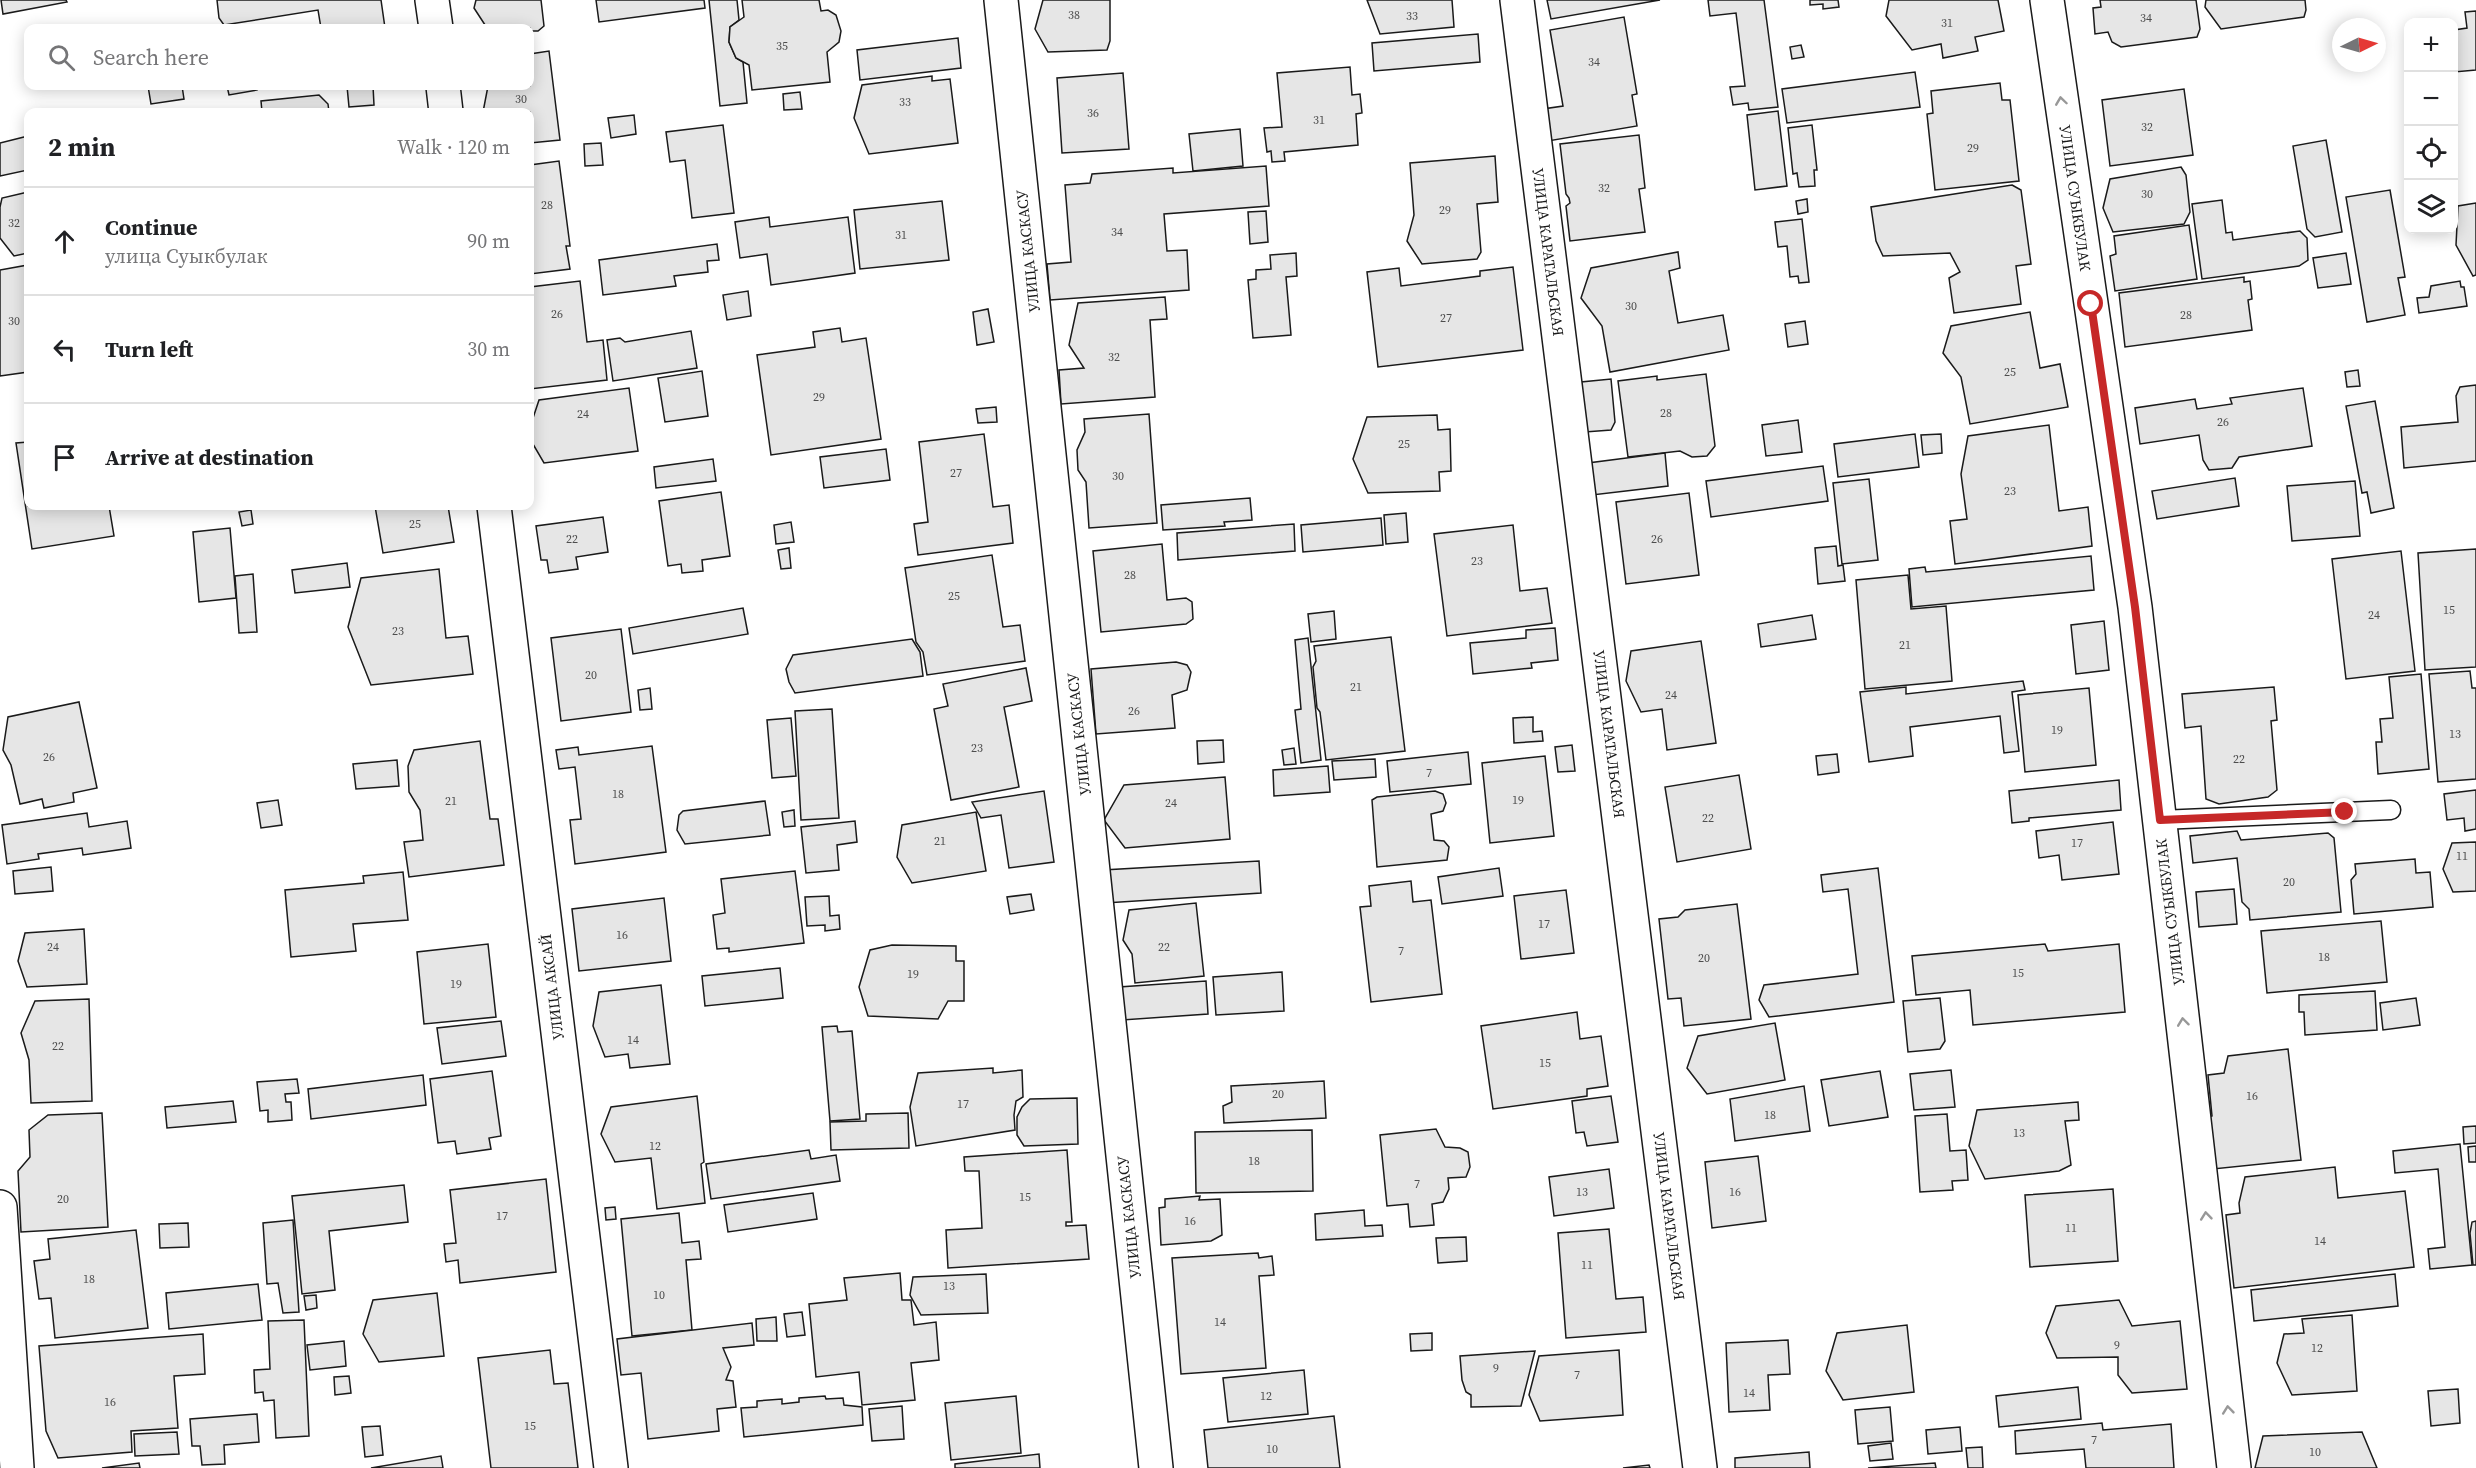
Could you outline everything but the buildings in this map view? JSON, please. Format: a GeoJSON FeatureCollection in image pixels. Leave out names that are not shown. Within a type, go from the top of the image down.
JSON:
{"type":"FeatureCollection","features":[{"type":"Feature","properties":{"kind":"street"},"geometry":{"type":"LineString","coordinates":[[432,0],[435,24]]}},
{"type":"Feature","properties":{"kind":"street","name":"УЛИЦА КАСКАСУ"},"geometry":{"type":"LineString","coordinates":[[1001,0],[1156,1468]]}},
{"type":"Feature","properties":{"kind":"street","name":"УЛИЦА КАРАТАЛЬСКАЯ"},"geometry":{"type":"LineString","coordinates":[[1516,0],[1700,1468]]}},
{"type":"Feature","properties":{"kind":"street","name":"УЛИЦА СУЫКБУЛАК"},"geometry":{"type":"LineString","coordinates":[[2047,0],[2135,607],[2234,1468]]}},
{"type":"Feature","properties":{"kind":"street"},"geometry":{"type":"LineString","coordinates":[[443,90],[446,108]]}},
{"type":"Feature","properties":{"kind":"street","name":"УЛИЦА АКСАЙ"},"geometry":{"type":"LineString","coordinates":[[494,510],[611,1468]]}},
{"type":"Feature","properties":{"kind":"street"},"geometry":{"type":"LineString","coordinates":[[0,1207],[17,1468]]}},
{"type":"Feature","properties":{"kind":"lane"},"geometry":{"type":"LineString","coordinates":[[2160,820],[2391,810]]}},
{"type":"Feature","properties":{"kind":"route"},"geometry":{"type":"LineString","coordinates":[[2091,304],[2135,607],[2160,820],[2345,812]]}}]}
